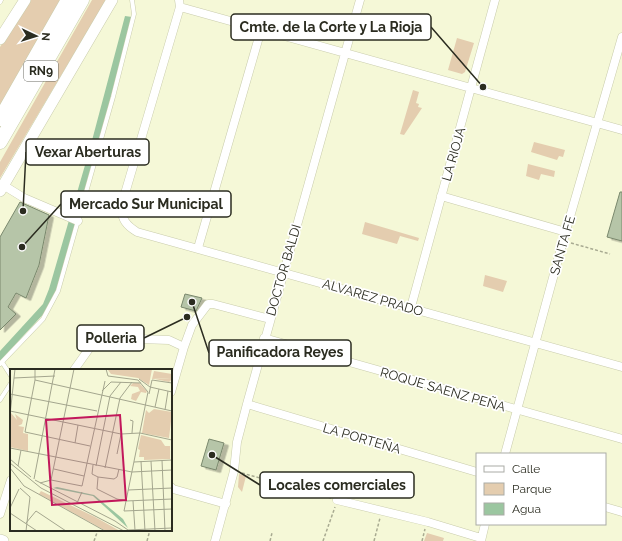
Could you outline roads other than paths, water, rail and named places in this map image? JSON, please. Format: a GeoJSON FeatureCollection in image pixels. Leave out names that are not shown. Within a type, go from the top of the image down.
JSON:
{"type":"FeatureCollection","features":[{"type":"Feature","properties":{"kind":"highway","name":"RN9"},"geometry":{"type":"LineString","coordinates":[[0,118],[68,0]]}},
{"type":"Feature","properties":{"kind":"highway","name":"RN9"},"geometry":{"type":"LineString","coordinates":[[0,142],[82,0]]}},
{"type":"Feature","properties":{"kind":"street"},"geometry":{"type":"LineString","coordinates":[[0,37],[25,0]]}},
{"type":"Feature","properties":{"kind":"street"},"geometry":{"type":"LineString","coordinates":[[78,221],[1,188],[112,0]]}},
{"type":"Feature","properties":{"kind":"street","name":"DOCTOR BALDI"},"geometry":{"type":"LineString","coordinates":[[215,541],[234,471],[237,442],[264,338],[360,0]]}},
{"type":"Feature","properties":{"kind":"street","name":"LA RIOJA"},"geometry":{"type":"LineString","coordinates":[[411,307],[494,0]]}},
{"type":"Feature","properties":{"kind":"street"},"geometry":{"type":"LineString","coordinates":[[179,3],[261,30],[345,52],[622,130]]}},
{"type":"Feature","properties":{"kind":"street","name":"ALVAREZ PRADO"},"geometry":{"type":"LineString","coordinates":[[179,3],[121,207],[122,217],[126,225],[137,232],[411,307],[622,367]]}},
{"type":"Feature","properties":{"kind":"street"},"geometry":{"type":"LineString","coordinates":[[198,248],[261,30]]}},
{"type":"Feature","properties":{"kind":"street","name":"SANTA FE"},"geometry":{"type":"LineString","coordinates":[[505,453],[563,241],[622,37]]}},
{"type":"Feature","properties":{"kind":"street"},"geometry":{"type":"LineString","coordinates":[[441,196],[566,232]]}},
{"type":"Feature","properties":{"kind":"street"},"geometry":{"type":"LineString","coordinates":[[172,389],[192,325],[208,304],[270,319]]}},
{"type":"Feature","properties":{"kind":"street","name":"ROQUE SAENZ PEÑA"},"geometry":{"type":"LineString","coordinates":[[264,338],[622,440]]}},
{"type":"Feature","properties":{"kind":"street"},"geometry":{"type":"LineString","coordinates":[[75,369],[96,339],[125,343],[139,339],[169,340],[184,347]]}},
{"type":"Feature","properties":{"kind":"street","name":"LA PORTEÑA"},"geometry":{"type":"LineString","coordinates":[[247,404],[476,472]]}},
{"type":"Feature","properties":{"kind":"street"},"geometry":{"type":"LineString","coordinates":[[0,514],[10,483]]}},
{"type":"Feature","properties":{"kind":"street"},"geometry":{"type":"LineString","coordinates":[[172,488],[226,504]]}},
{"type":"Feature","properties":{"kind":"street"},"geometry":{"type":"LineString","coordinates":[[337,500],[428,522],[481,539],[485,525]]}},
{"type":"Feature","properties":{"kind":"street"},"geometry":{"type":"LineString","coordinates":[[606,508],[622,512]]}},
{"type":"Feature","properties":{"kind":"lane"},"geometry":{"type":"LineString","coordinates":[[10,375],[1,363],[43,319],[58,291],[134,14],[132,0]]}},
{"type":"Feature","properties":{"kind":"lane"},"geometry":{"type":"LineString","coordinates":[[0,400],[10,385]]}},
{"type":"Feature","properties":{"kind":"water"},"geometry":{"type":"Polygon","coordinates":[[[125,16],[132,17],[97,150],[56,291],[49,308],[0,361],[0,351],[43,304],[49,289],[90,148],[125,16]]]}},
{"type":"Feature","properties":{"kind":"place","name":"Cmte. de la Corte y La Rioja"},"geometry":{"type":"Point","coordinates":[483,87]}},
{"type":"Feature","properties":{"kind":"place","name":"Vexar Aberturas"},"geometry":{"type":"Point","coordinates":[23,211]}},
{"type":"Feature","properties":{"kind":"place","name":"Mercado Sur Municipal"},"geometry":{"type":"Point","coordinates":[22,247]}},
{"type":"Feature","properties":{"kind":"place","name":"Panificadora Reyes"},"geometry":{"type":"Point","coordinates":[192,302]}},
{"type":"Feature","properties":{"kind":"place","name":"Polleria"},"geometry":{"type":"Point","coordinates":[187,317]}},
{"type":"Feature","properties":{"kind":"place","name":"Locales comerciales"},"geometry":{"type":"Point","coordinates":[212,455]}}]}
